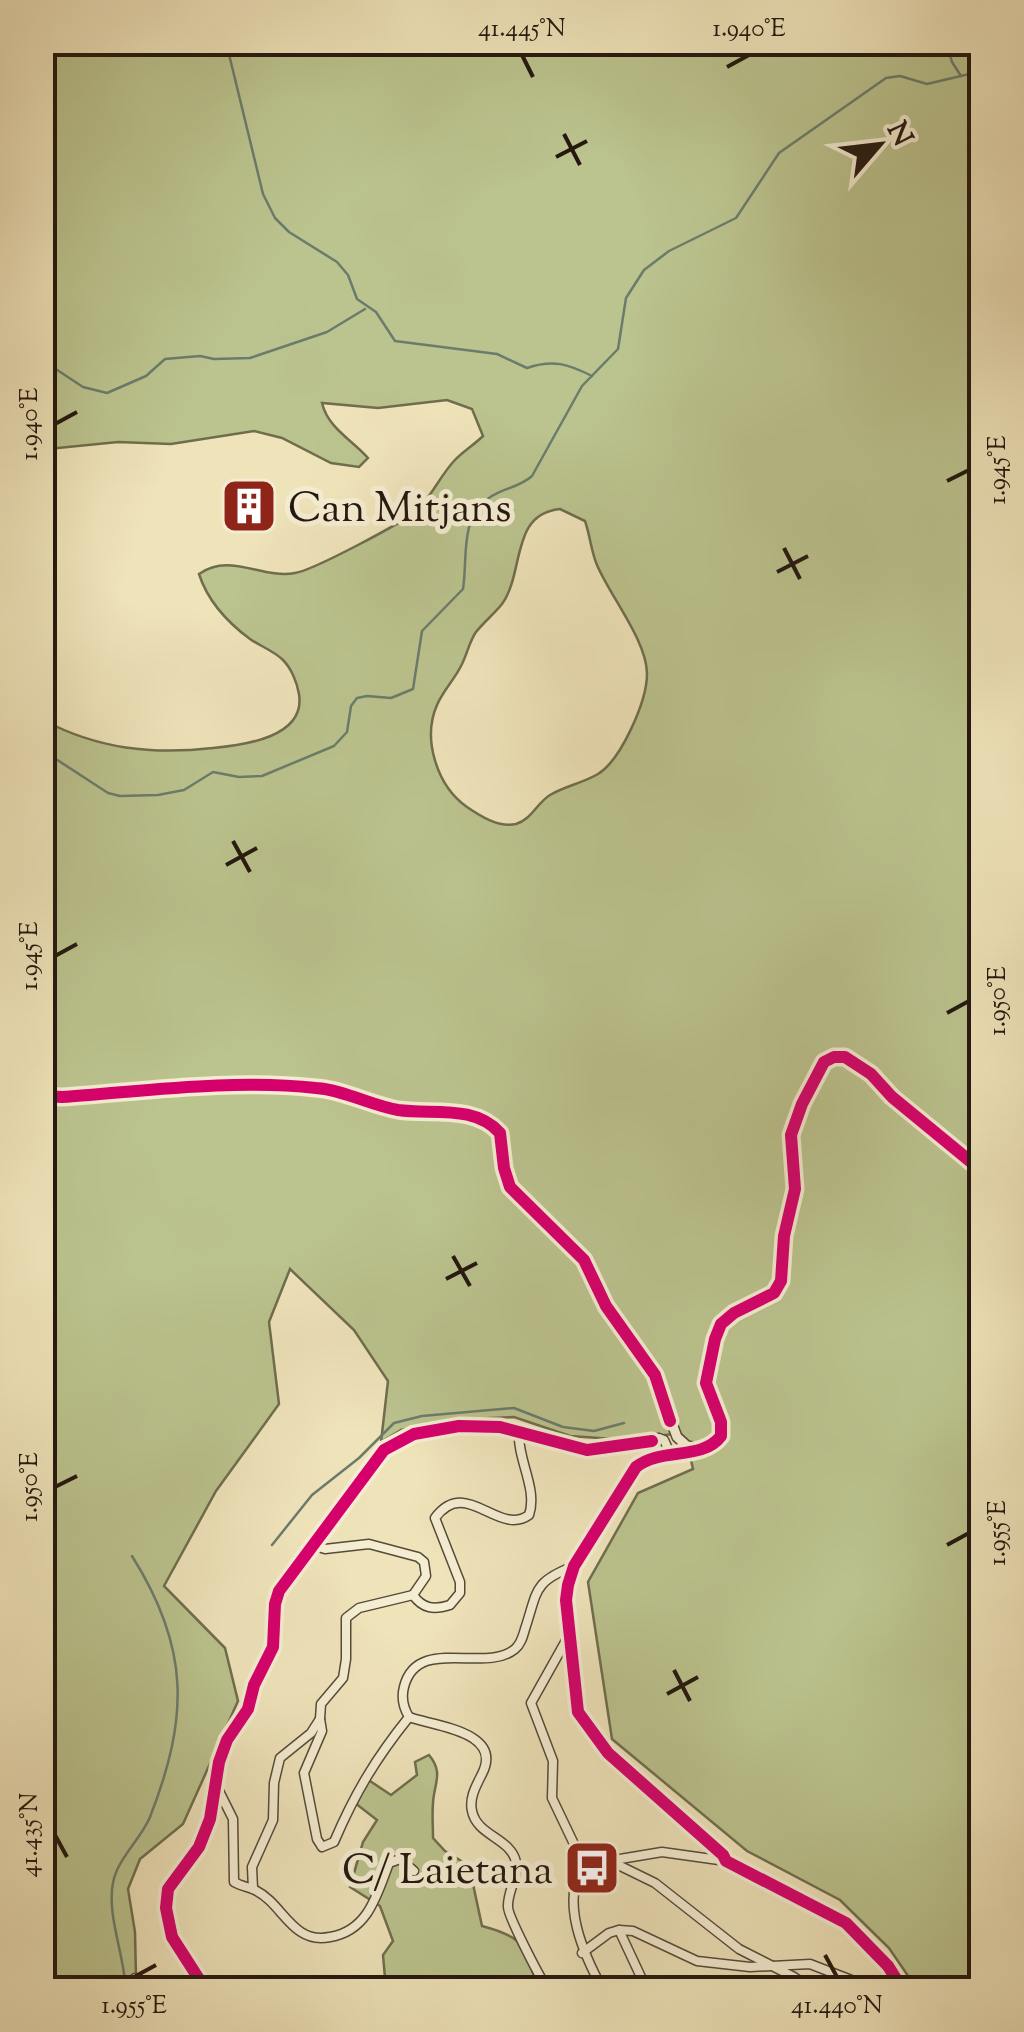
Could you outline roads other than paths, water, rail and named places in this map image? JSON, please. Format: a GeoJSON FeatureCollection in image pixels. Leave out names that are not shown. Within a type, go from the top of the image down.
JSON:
{"type":"FeatureCollection","features":[{"type":"Feature","properties":{"kind":"street"},"geometry":{"type":"LineString","coordinates":[[206,1990],[172,1937],[166,1908],[168,1890],[199,1847],[210,1819],[214,1781],[227,1740],[248,1710],[254,1686],[274,1648],[274,1604],[278,1591],[384,1450],[414,1434],[459,1426],[500,1428],[587,1450],[665,1446],[702,1449],[719,1441],[722,1432],[706,1383],[714,1339],[721,1324],[774,1293],[781,1281],[784,1236],[795,1189],[791,1135],[824,1062],[834,1057],[845,1057],[858,1066],[982,1170]]}},
{"type":"Feature","properties":{"kind":"street"},"geometry":{"type":"LineString","coordinates":[[42,1096],[62,1098],[217,1086],[318,1088],[395,1109],[479,1118],[500,1132],[510,1188],[578,1252],[606,1306],[656,1375],[678,1439],[678,1448],[665,1446]]}},
{"type":"Feature","properties":{"kind":"street"},"geometry":{"type":"LineString","coordinates":[[665,1446],[670,1421]]}},
{"type":"Feature","properties":{"kind":"street"},"geometry":{"type":"LineString","coordinates":[[413,1595],[432,1609],[450,1605],[460,1593],[460,1582],[436,1527],[435,1518],[446,1506],[475,1505],[509,1521],[529,1515],[532,1499],[518,1443],[519,1432]]}},
{"type":"Feature","properties":{"kind":"street"},"geometry":{"type":"LineString","coordinates":[[678,1439],[702,1449]]}},
{"type":"Feature","properties":{"kind":"street"},"geometry":{"type":"LineString","coordinates":[[678,1439],[636,1467],[574,1566],[567,1592],[570,1633],[581,1718],[608,1753],[724,1855],[726,1861]]}},
{"type":"Feature","properties":{"kind":"street"},"geometry":{"type":"LineString","coordinates":[[315,1546],[325,1549],[369,1544],[418,1558],[424,1562],[426,1576],[413,1595],[351,1611],[346,1618],[346,1670],[321,1704],[322,1731],[304,1773],[322,1847],[334,1842],[375,1759],[409,1716]]}},
{"type":"Feature","properties":{"kind":"street"},"geometry":{"type":"LineString","coordinates":[[548,1990],[539,1980],[532,1956],[510,1919],[507,1904],[518,1866],[512,1852],[481,1830],[473,1817],[470,1804],[485,1768],[483,1750],[476,1740],[458,1729],[409,1716],[403,1706],[402,1691],[408,1674],[430,1660],[503,1655],[515,1650],[542,1581],[574,1566]]}},
{"type":"Feature","properties":{"kind":"street"},"geometry":{"type":"LineString","coordinates":[[570,1633],[531,1702],[553,1761],[552,1798],[584,1865]]}},
{"type":"Feature","properties":{"kind":"street"},"geometry":{"type":"LineString","coordinates":[[253,1889],[252,1866],[273,1820],[274,1783],[280,1758],[311,1732],[320,1719]]}},
{"type":"Feature","properties":{"kind":"street"},"geometry":{"type":"LineString","coordinates":[[214,1781],[233,1819],[234,1882],[253,1889],[281,1909],[300,1932],[318,1939],[344,1934],[362,1921],[389,1863],[400,1859],[414,1871]]}},
{"type":"Feature","properties":{"kind":"street"},"geometry":{"type":"LineString","coordinates":[[602,1990],[582,1953],[575,1878],[584,1865],[662,1852],[726,1861],[846,1922],[881,1958],[903,1990]]}},
{"type":"Feature","properties":{"kind":"street"},"geometry":{"type":"LineString","coordinates":[[608,1860],[654,1883],[739,1949],[812,1990]]}},
{"type":"Feature","properties":{"kind":"street"},"geometry":{"type":"LineString","coordinates":[[582,1953],[608,1933],[619,1930],[697,1961],[734,1966],[810,1964],[877,1990]]}},
{"type":"Feature","properties":{"kind":"street"},"geometry":{"type":"LineString","coordinates":[[619,1930],[647,1990]]}},
{"type":"Feature","properties":{"kind":"street"},"geometry":{"type":"LineString","coordinates":[[135,1978],[148,1990]]}},
{"type":"Feature","properties":{"kind":"waterway"},"geometry":{"type":"LineString","coordinates":[[226,42],[263,194],[275,218],[289,232],[337,262],[348,275],[357,299],[376,312],[395,341],[497,354],[527,368],[560,364],[592,376]]}},
{"type":"Feature","properties":{"kind":"waterway"},"geometry":{"type":"LineString","coordinates":[[946,42],[961,76]]}},
{"type":"Feature","properties":{"kind":"waterway"},"geometry":{"type":"LineString","coordinates":[[42,750],[108,793],[158,795],[184,790],[213,772],[262,776],[334,746],[347,732],[351,706],[357,698],[391,698],[413,689],[422,631],[463,589],[473,517],[489,498],[532,476],[582,386],[618,349],[626,298],[644,270],[669,251],[736,218],[779,153],[886,78],[900,76],[927,84],[982,71]]}},
{"type":"Feature","properties":{"kind":"waterway"},"geometry":{"type":"LineString","coordinates":[[42,360],[83,387],[107,393],[146,376],[165,359],[250,358],[327,332],[365,309]]}},
{"type":"Feature","properties":{"kind":"waterway"},"geometry":{"type":"LineString","coordinates":[[272,1545],[312,1495],[359,1458],[394,1423],[422,1416],[514,1408],[563,1427],[594,1431],[624,1423]]}},
{"type":"Feature","properties":{"kind":"waterway"},"geometry":{"type":"LineString","coordinates":[[130,1990],[113,1919],[113,1883],[119,1866],[150,1817],[163,1781],[177,1715],[177,1684],[165,1622],[132,1556]]}},
{"type":"Feature","properties":{"kind":"waterway"},"geometry":{"type":"LineString","coordinates":[[74,1990],[108,1983],[126,1990]]}},
{"type":"Feature","properties":{"kind":"place","name":"Can Mitjans"},"geometry":{"type":"Point","coordinates":[249,506]}},
{"type":"Feature","properties":{"kind":"place","name":"C/ Laietana"},"geometry":{"type":"Point","coordinates":[592,1868]}}]}
